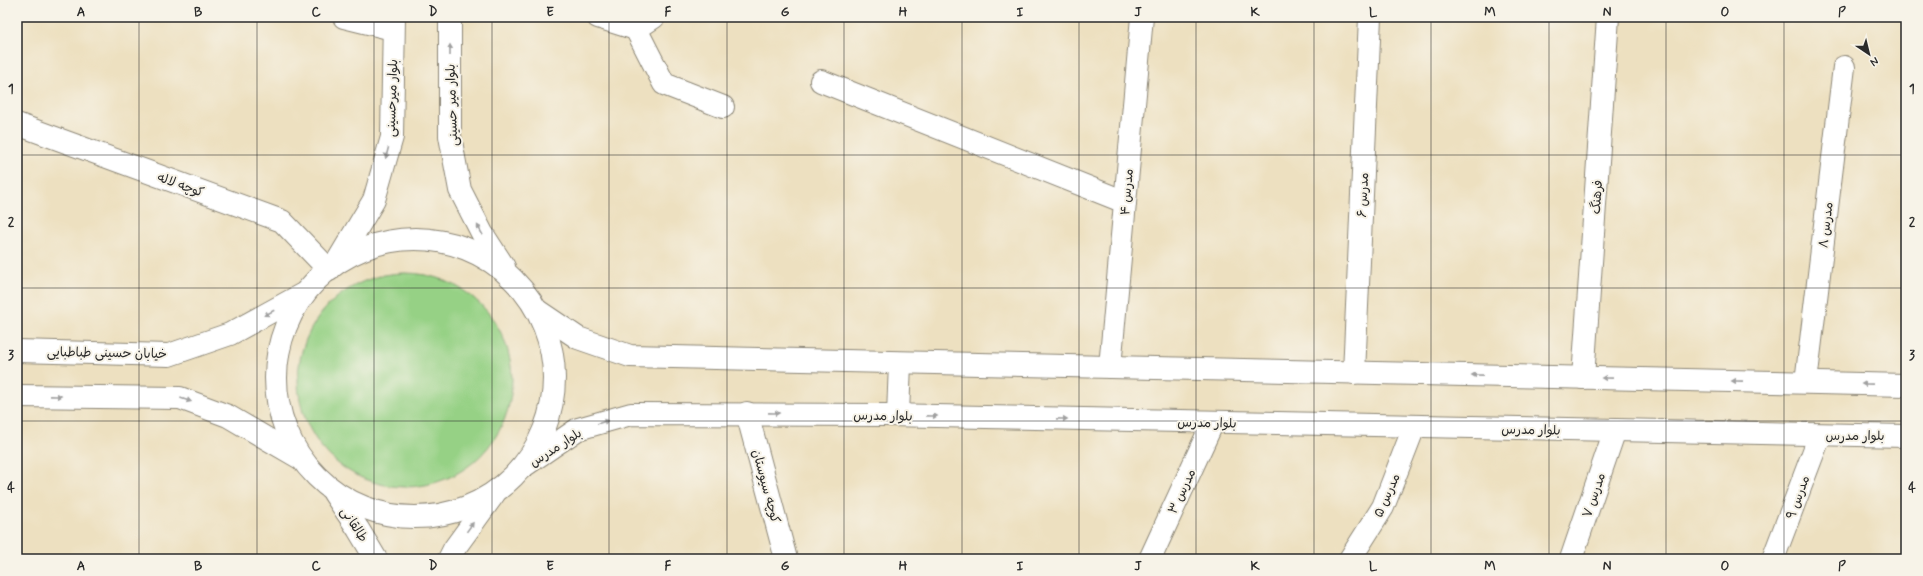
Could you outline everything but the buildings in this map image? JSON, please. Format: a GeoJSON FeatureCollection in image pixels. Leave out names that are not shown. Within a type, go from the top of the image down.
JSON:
{"type":"FeatureCollection","features":[{"type":"Feature","properties":{"kind":"main road"},"geometry":{"type":"LineString","coordinates":[[344,17],[393,23]]}},
{"type":"Feature","properties":{"kind":"main road","name":"بلوار میر حسینی"},"geometry":{"type":"LineString","coordinates":[[450,17],[450,136],[460,190],[482,233],[509,274]]}},
{"type":"Feature","properties":{"kind":"main road"},"geometry":{"type":"LineString","coordinates":[[598,17],[636,29],[664,84],[723,106]]}},
{"type":"Feature","properties":{"kind":"main road"},"geometry":{"type":"LineString","coordinates":[[636,29],[654,17]]}},
{"type":"Feature","properties":{"kind":"main road","name":"مدرس ۴"},"geometry":{"type":"LineString","coordinates":[[1110,368],[1142,17]]}},
{"type":"Feature","properties":{"kind":"main road","name":"مدرس ۶"},"geometry":{"type":"LineString","coordinates":[[1354,373],[1370,17]]}},
{"type":"Feature","properties":{"kind":"main road","name":"فرهنگ"},"geometry":{"type":"LineString","coordinates":[[1583,378],[1608,17]]}},
{"type":"Feature","properties":{"kind":"main road","name":"بلوار میرحسینی"},"geometry":{"type":"LineString","coordinates":[[333,266],[374,200],[392,137],[393,23]]}},
{"type":"Feature","properties":{"kind":"main road","name":"مدرس ۸"},"geometry":{"type":"LineString","coordinates":[[1806,382],[1844,67]]}},
{"type":"Feature","properties":{"kind":"main road"},"geometry":{"type":"LineString","coordinates":[[821,81],[1125,202]]}},
{"type":"Feature","properties":{"kind":"main road","name":"کوچه لاله"},"geometry":{"type":"LineString","coordinates":[[17,124],[282,221],[333,266]]}},
{"type":"Feature","properties":{"kind":"main road"},"geometry":{"type":"LineString","coordinates":[[300,458],[281,418],[275,375],[283,333],[303,294],[333,266],[379,243],[425,238],[470,249],[509,274],[538,311],[578,338],[630,356],[1906,385]]}},
{"type":"Feature","properties":{"kind":"main road","name":"خیابان حسینی طباطبایی"},"geometry":{"type":"LineString","coordinates":[[17,351],[169,355],[230,334],[303,294]]}},
{"type":"Feature","properties":{"kind":"main road"},"geometry":{"type":"LineString","coordinates":[[449,559],[454,549],[496,492],[522,468],[544,433],[554,392],[552,350],[538,311]]}},
{"type":"Feature","properties":{"kind":"main road"},"geometry":{"type":"LineString","coordinates":[[898,415],[900,363]]}},
{"type":"Feature","properties":{"kind":"main road"},"geometry":{"type":"LineString","coordinates":[[17,396],[180,398],[228,416],[300,458],[332,491],[371,511],[413,518],[457,511],[496,492]]}},
{"type":"Feature","properties":{"kind":"main road","name":"بلوار مدرس"},"geometry":{"type":"LineString","coordinates":[[522,468],[578,430],[631,414],[747,413],[898,415],[1414,427],[1906,436]]}},
{"type":"Feature","properties":{"kind":"main road","name":"کوچه سیوستان"},"geometry":{"type":"LineString","coordinates":[[747,413],[786,559]]}},
{"type":"Feature","properties":{"kind":"main road","name":"مدرس ۳"},"geometry":{"type":"LineString","coordinates":[[1150,559],[1213,422]]}},
{"type":"Feature","properties":{"kind":"main road","name":"مدرس ۵"},"geometry":{"type":"LineString","coordinates":[[1350,559],[1383,507],[1414,427]]}},
{"type":"Feature","properties":{"kind":"main road","name":"مدرس ۷"},"geometry":{"type":"LineString","coordinates":[[1571,559],[1615,430]]}},
{"type":"Feature","properties":{"kind":"main road","name":"مدرس ۹"},"geometry":{"type":"LineString","coordinates":[[1773,559],[1820,435]]}},
{"type":"Feature","properties":{"kind":"main road","name":"طالقانی"},"geometry":{"type":"LineString","coordinates":[[332,491],[376,559]]}},
{"type":"Feature","properties":{"kind":"green space"},"geometry":{"type":"Polygon","coordinates":[[[394,273],[416,273],[436,277],[456,285],[481,304],[500,329],[508,349],[512,369],[512,391],[508,411],[500,431],[481,456],[456,475],[436,483],[416,487],[394,487],[374,483],[354,475],[337,463],[322,448],[310,431],[302,411],[298,391],[298,369],[302,349],[310,329],[322,312],[337,297],[354,285],[374,277],[394,273]]]}}]}
